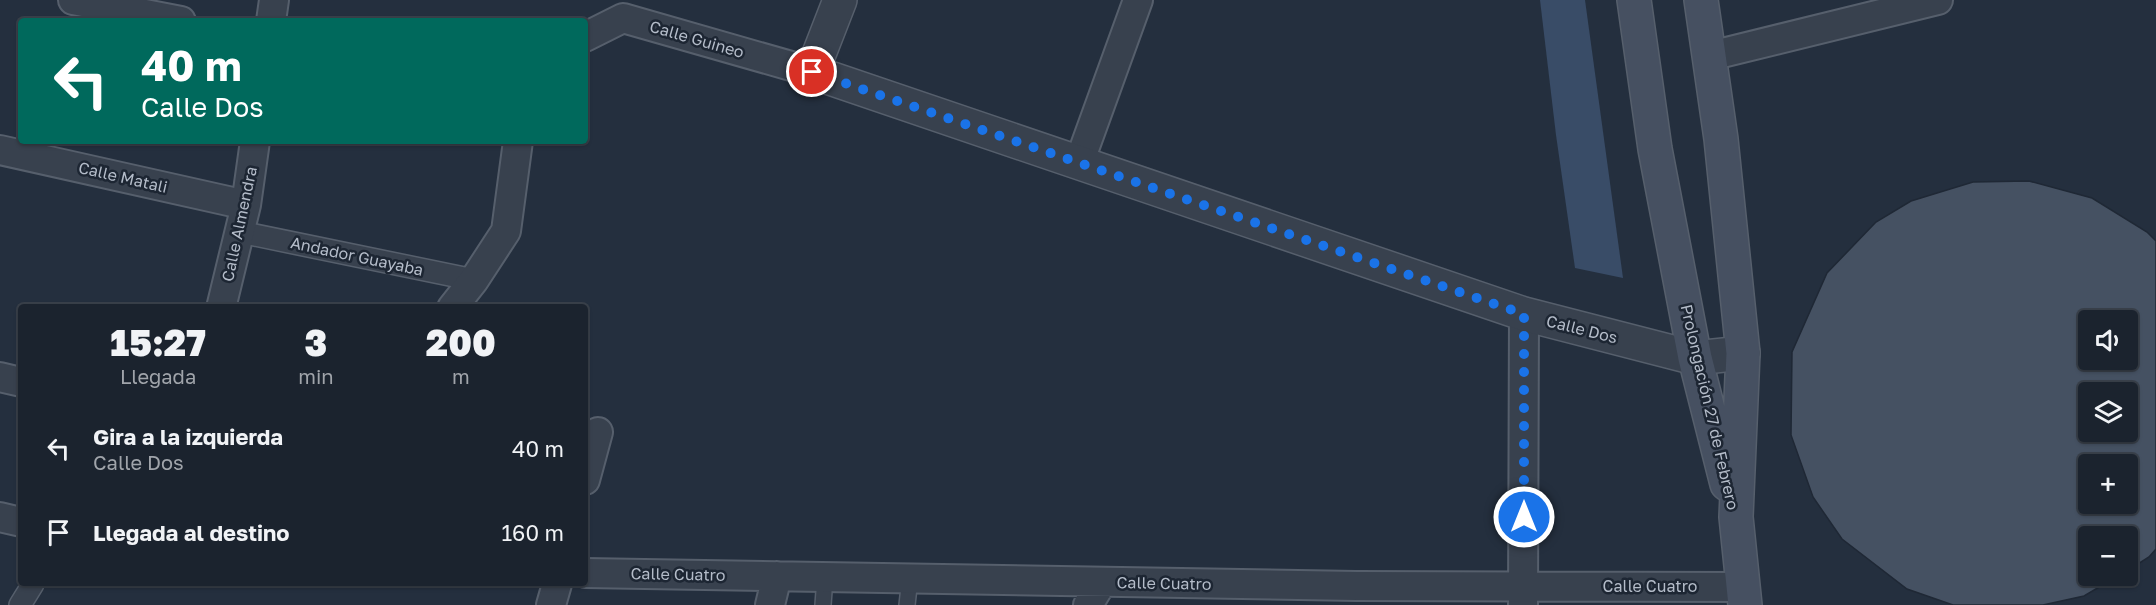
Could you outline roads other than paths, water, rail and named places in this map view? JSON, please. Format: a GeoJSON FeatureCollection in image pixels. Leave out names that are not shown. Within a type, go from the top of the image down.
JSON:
{"type":"FeatureCollection","features":[{"type":"Feature","properties":{"kind":"main road","name":"Prolongación 27 de Febrero"},"geometry":{"type":"LineString","coordinates":[[1634,0],[1655,149],[1695,358],[1736,518]]}},
{"type":"Feature","properties":{"kind":"main road","name":"Prolongación 27 de Febrero"},"geometry":{"type":"LineString","coordinates":[[1701,0],[1722,140],[1743,353],[1736,518]]}},
{"type":"Feature","properties":{"kind":"main road"},"geometry":{"type":"LineString","coordinates":[[1736,518],[1744,596]]}},
{"type":"Feature","properties":{"kind":"street"},"geometry":{"type":"LineString","coordinates":[[73,0],[166,18]]}},
{"type":"Feature","properties":{"kind":"street"},"geometry":{"type":"LineString","coordinates":[[272,18],[274,0]]}},
{"type":"Feature","properties":{"kind":"street"},"geometry":{"type":"LineString","coordinates":[[812,72],[840,0]]}},
{"type":"Feature","properties":{"kind":"street"},"geometry":{"type":"LineString","coordinates":[[1079,163],[1138,0]]}},
{"type":"Feature","properties":{"kind":"street"},"geometry":{"type":"LineString","coordinates":[[1710,56],[1938,0]]}},
{"type":"Feature","properties":{"kind":"street","name":"Calle Guineo"},"geometry":{"type":"LineString","coordinates":[[588,36],[623,18],[812,72]]}},
{"type":"Feature","properties":{"kind":"street","name":"Calle Dos"},"geometry":{"type":"LineString","coordinates":[[812,72],[1524,314],[1695,358],[1743,353]]}},
{"type":"Feature","properties":{"kind":"street","name":"Calle Almendra"},"geometry":{"type":"LineString","coordinates":[[222,304],[243,218],[255,144]]}},
{"type":"Feature","properties":{"kind":"street"},"geometry":{"type":"LineString","coordinates":[[455,304],[506,231],[518,144]]}},
{"type":"Feature","properties":{"kind":"street","name":"Calle Matali"},"geometry":{"type":"LineString","coordinates":[[0,150],[243,218]]}},
{"type":"Feature","properties":{"kind":"street","name":"Andador Guayaba"},"geometry":{"type":"LineString","coordinates":[[243,218],[474,280]]}},
{"type":"Feature","properties":{"kind":"street"},"geometry":{"type":"LineString","coordinates":[[1524,314],[1524,595]]}},
{"type":"Feature","properties":{"kind":"street"},"geometry":{"type":"LineString","coordinates":[[0,377],[18,381]]}},
{"type":"Feature","properties":{"kind":"street"},"geometry":{"type":"LineString","coordinates":[[588,469],[598,432]]}},
{"type":"Feature","properties":{"kind":"street"},"geometry":{"type":"LineString","coordinates":[[0,517],[18,521]]}},
{"type":"Feature","properties":{"kind":"street","name":"Calle Cuatro"},"geometry":{"type":"LineString","coordinates":[[588,573],[825,577],[908,591],[1356,596],[1744,596]]}},
{"type":"Feature","properties":{"kind":"street"},"geometry":{"type":"LineString","coordinates":[[770,605],[777,576]]}},
{"type":"Feature","properties":{"kind":"street"},"geometry":{"type":"LineString","coordinates":[[20,605],[32,586]]}},
{"type":"Feature","properties":{"kind":"street"},"geometry":{"type":"LineString","coordinates":[[551,605],[556,586]]}},
{"type":"Feature","properties":{"kind":"lane"},"geometry":{"type":"LineString","coordinates":[[823,605],[825,577]]}},
{"type":"Feature","properties":{"kind":"water"},"geometry":{"type":"Polygon","coordinates":[[[1540,0],[1585,0],[1623,278],[1575,268],[1540,0]]]}}]}
